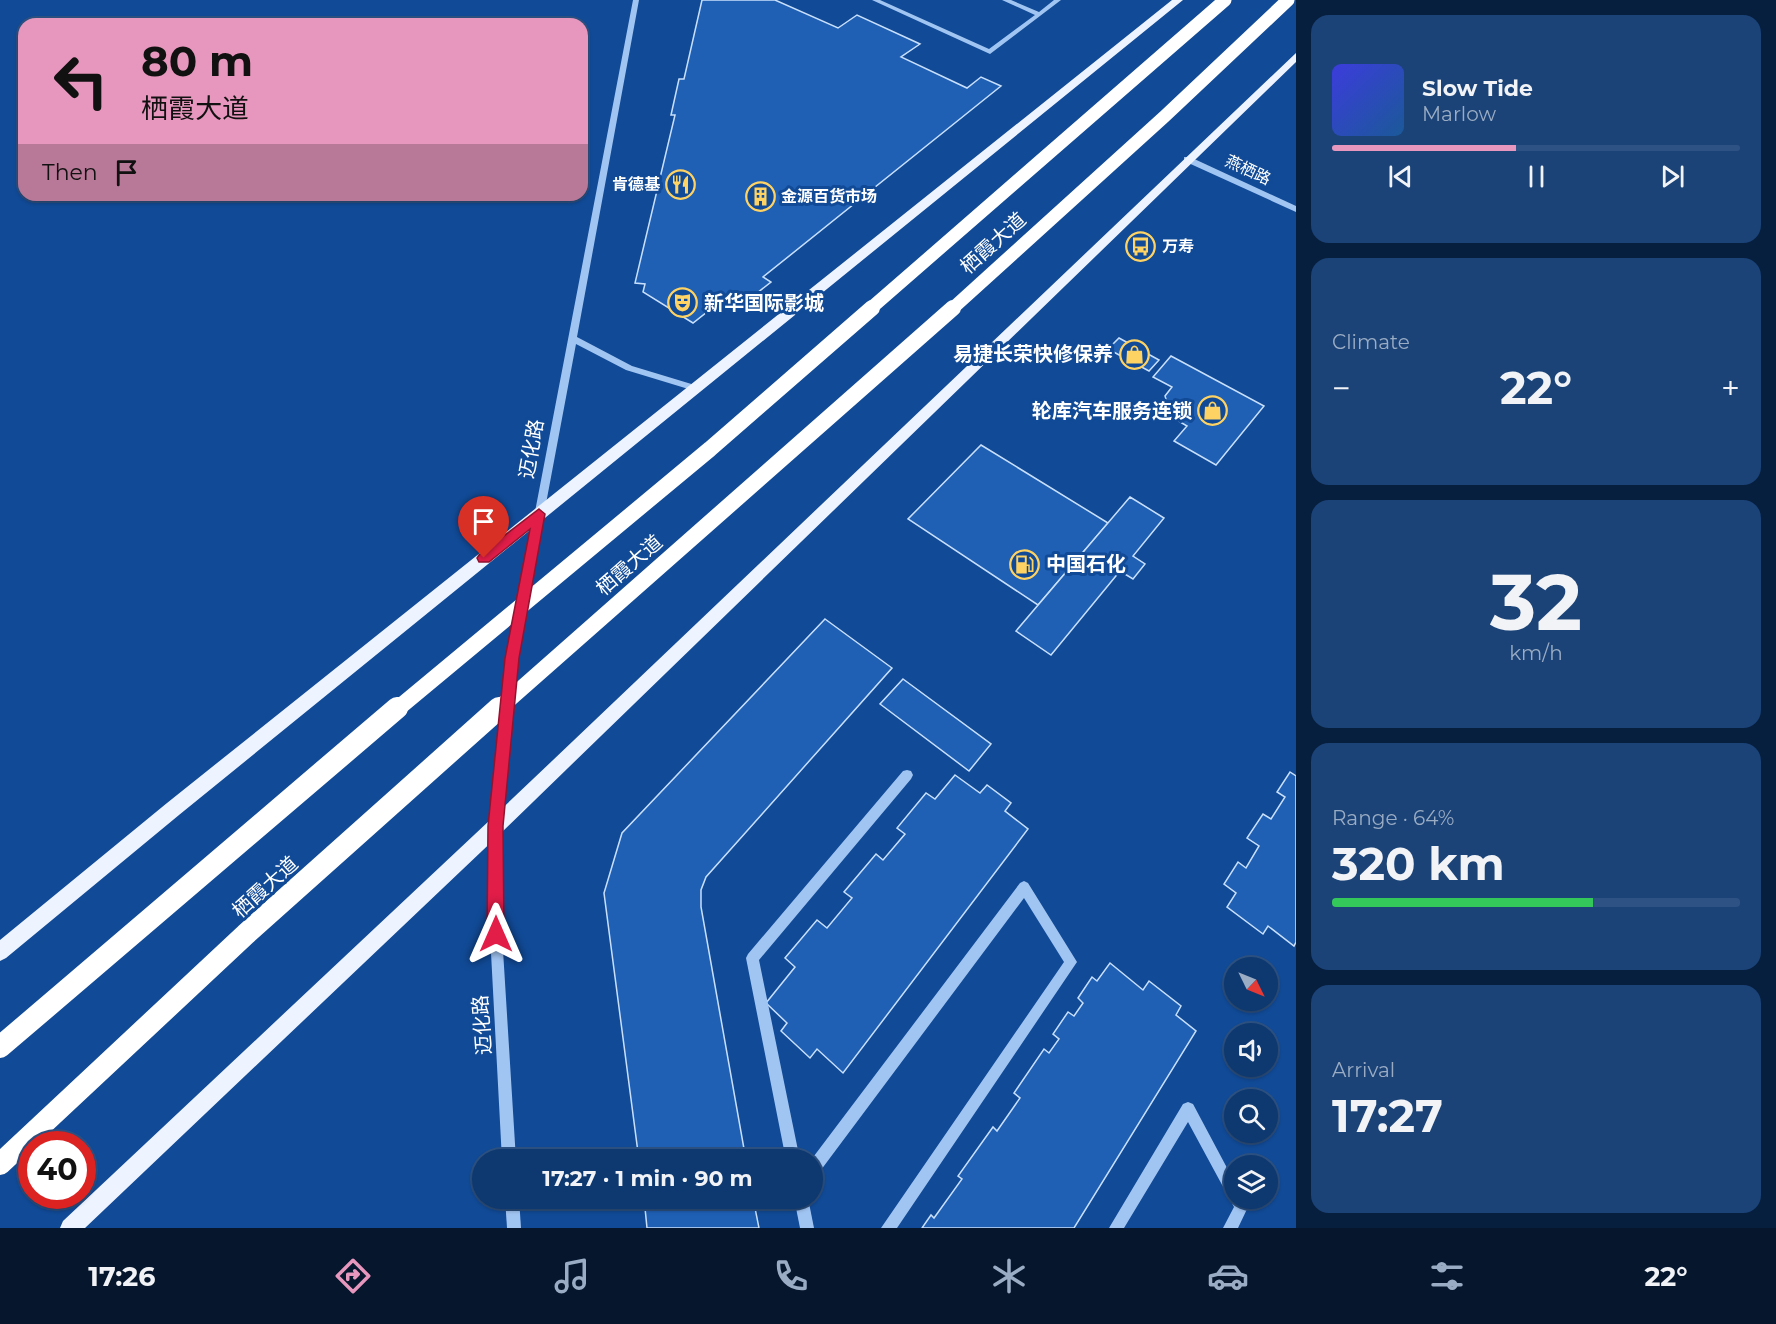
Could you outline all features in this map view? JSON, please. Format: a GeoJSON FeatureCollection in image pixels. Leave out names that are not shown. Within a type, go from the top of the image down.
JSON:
{"type":"FeatureCollection","features":[{"type":"Feature","properties":{"kind":"highway","name":"栖霞大道"},"geometry":{"type":"LineString","coordinates":[[0,1047],[359,740],[710,449],[1225,0]]}},
{"type":"Feature","properties":{"kind":"highway","name":"栖霞大道"},"geometry":{"type":"LineString","coordinates":[[0,1164],[280,903],[940,321],[1158,124],[1288,0]]}},
{"type":"Feature","properties":{"kind":"main road"},"geometry":{"type":"LineString","coordinates":[[0,952],[172,809],[1178,0]]}},
{"type":"Feature","properties":{"kind":"main road"},"geometry":{"type":"LineString","coordinates":[[70,1228],[496,826],[1296,56]]}},
{"type":"Feature","properties":{"kind":"street","name":"迈化路"},"geometry":{"type":"LineString","coordinates":[[508,1149],[496,934],[496,826],[512,658],[636,0]]}},
{"type":"Feature","properties":{"kind":"street"},"geometry":{"type":"LineString","coordinates":[[875,0],[990,52],[1058,0]]}},
{"type":"Feature","properties":{"kind":"street"},"geometry":{"type":"LineString","coordinates":[[1005,0],[1039,14]]}},
{"type":"Feature","properties":{"kind":"street","name":"燕栖路"},"geometry":{"type":"LineString","coordinates":[[1187,159],[1296,209]]}},
{"type":"Feature","properties":{"kind":"street"},"geometry":{"type":"LineString","coordinates":[[571,338],[629,368],[695,388]]}},
{"type":"Feature","properties":{"kind":"street"},"geometry":{"type":"LineString","coordinates":[[791,1149],[752,958],[907,775]]}},
{"type":"Feature","properties":{"kind":"street"},"geometry":{"type":"LineString","coordinates":[[823,1156],[1024,887],[1071,962],[888,1228]]}},
{"type":"Feature","properties":{"kind":"street"},"geometry":{"type":"LineString","coordinates":[[1116,1228],[1188,1109],[1224,1176]]}},
{"type":"Feature","properties":{"kind":"street"},"geometry":{"type":"LineString","coordinates":[[513,1209],[514,1228]]}},
{"type":"Feature","properties":{"kind":"street"},"geometry":{"type":"LineString","coordinates":[[803,1209],[807,1228]]}},
{"type":"Feature","properties":{"kind":"street"},"geometry":{"type":"LineString","coordinates":[[1230,1228],[1240,1209]]}},
{"type":"Feature","properties":{"kind":"building","name":"金源百货市场"},"geometry":{"type":"Polygon","coordinates":[[[702,0],[775,0],[838,28],[857,15],[920,44],[901,57],[967,88],[981,77],[1001,86],[763,277],[771,282],[747,301],[740,296],[733,302],[726,297],[693,323],[643,292],[645,284],[635,283],[675,115],[671,115],[679,79],[684,79],[702,0]]]}},
{"type":"Feature","properties":{"kind":"building"},"geometry":{"type":"Polygon","coordinates":[[[1119,338],[1159,360],[1149,371],[1108,349],[1119,338]]]}},
{"type":"Feature","properties":{"kind":"building"},"geometry":{"type":"Polygon","coordinates":[[[1171,356],[1264,406],[1216,465],[1174,441],[1187,426],[1175,419],[1169,409],[1165,396],[1172,387],[1153,377],[1171,356]]]}},
{"type":"Feature","properties":{"kind":"building","name":"中国石化"},"geometry":{"type":"Polygon","coordinates":[[[981,445],[1108,523],[1038,605],[908,519],[981,445]]]}},
{"type":"Feature","properties":{"kind":"building"},"geometry":{"type":"Polygon","coordinates":[[[1130,497],[1164,518],[1133,556],[1145,564],[1133,579],[1120,571],[1051,655],[1016,631],[1130,497]]]}},
{"type":"Feature","properties":{"kind":"building"},"geometry":{"type":"Polygon","coordinates":[[[825,619],[892,668],[706,877],[701,890],[701,907],[744,1149],[638,1149],[604,893],[622,833],[825,619]]]}},
{"type":"Feature","properties":{"kind":"building"},"geometry":{"type":"Polygon","coordinates":[[[903,679],[991,744],[969,771],[880,704],[903,679]]]}},
{"type":"Feature","properties":{"kind":"building"},"geometry":{"type":"Polygon","coordinates":[[[1290,772],[1296,776],[1296,942],[1294,946],[1268,926],[1263,934],[1227,907],[1236,893],[1224,884],[1238,862],[1246,868],[1259,846],[1247,838],[1263,814],[1271,819],[1285,797],[1277,792],[1290,772]]]}},
{"type":"Feature","properties":{"kind":"building"},"geometry":{"type":"Polygon","coordinates":[[[955,775],[980,793],[987,785],[1011,803],[1005,811],[1028,829],[843,1073],[817,1049],[810,1058],[781,1031],[787,1023],[766,1003],[795,967],[785,958],[817,920],[827,928],[852,898],[844,892],[876,854],[883,860],[905,834],[897,828],[926,793],[935,799],[955,775]]]}},
{"type":"Feature","properties":{"kind":"building"},"geometry":{"type":"Polygon","coordinates":[[[1110,963],[1143,990],[1149,981],[1181,1006],[1176,1015],[1196,1031],[1074,1228],[922,1228],[931,1215],[934,1218],[962,1179],[958,1176],[993,1127],[997,1131],[1020,1098],[1014,1093],[1044,1049],[1049,1053],[1059,1039],[1053,1034],[1068,1012],[1074,1016],[1083,1003],[1078,998],[1092,977],[1097,981],[1110,963]]]}},
{"type":"Feature","properties":{"kind":"building"},"geometry":{"type":"Polygon","coordinates":[[[645,1209],[755,1209],[759,1228],[647,1228],[645,1209]]]}},
{"type":"Feature","properties":{"kind":"place","name":"肯德基"},"geometry":{"type":"Point","coordinates":[681,184]}},
{"type":"Feature","properties":{"kind":"place","name":"金源百货市场"},"geometry":{"type":"Point","coordinates":[760,196]}},
{"type":"Feature","properties":{"kind":"place","name":"万寿"},"geometry":{"type":"Point","coordinates":[1141,246]}},
{"type":"Feature","properties":{"kind":"place","name":"新华国际影城"},"geometry":{"type":"Point","coordinates":[683,303]}},
{"type":"Feature","properties":{"kind":"place","name":"易捷长荣快修保养"},"geometry":{"type":"Point","coordinates":[1134,354]}},
{"type":"Feature","properties":{"kind":"place","name":"轮库汽车服务连锁"},"geometry":{"type":"Point","coordinates":[1213,411]}},
{"type":"Feature","properties":{"kind":"place","name":"中国石化"},"geometry":{"type":"Point","coordinates":[1025,564]}},
{"type":"Feature","properties":{"kind":"route"},"geometry":{"type":"LineString","coordinates":[[484,558],[539,514],[512,658],[496,826],[496,934]]}}]}
